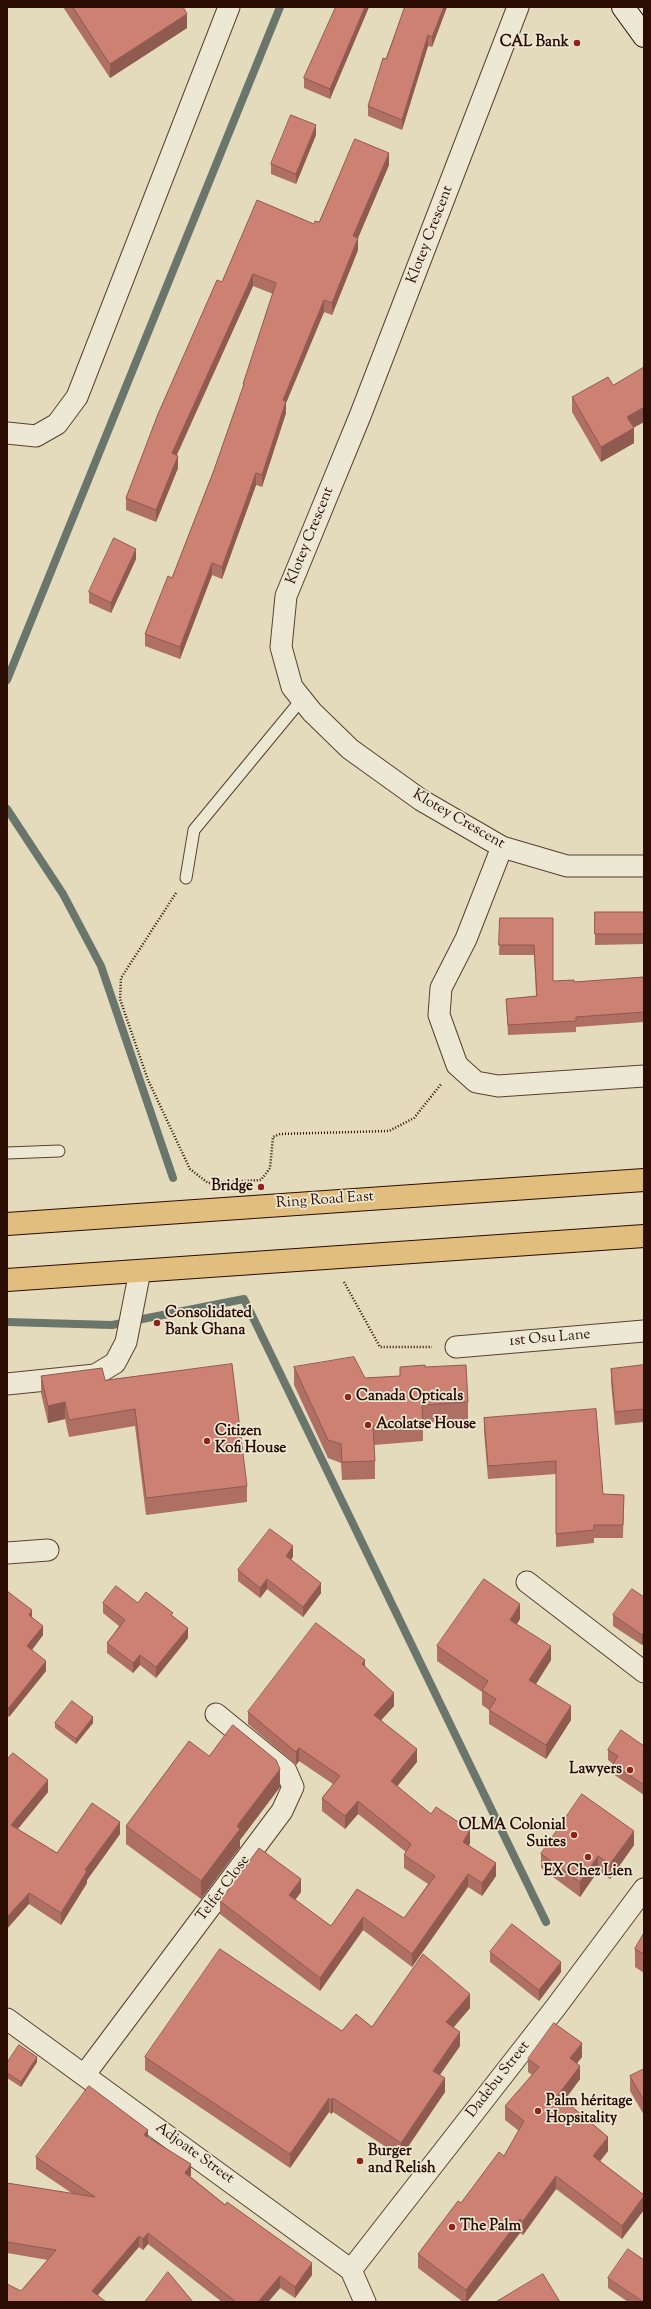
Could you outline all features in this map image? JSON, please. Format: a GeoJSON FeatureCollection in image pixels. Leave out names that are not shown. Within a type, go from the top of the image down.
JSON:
{"type":"FeatureCollection","features":[{"type":"Feature","properties":{"kind":"main road","name":"Ring Road East"},"geometry":{"type":"LineString","coordinates":[[7,1224],[644,1180]]}},
{"type":"Feature","properties":{"kind":"main road"},"geometry":{"type":"LineString","coordinates":[[7,1280],[644,1236]]}},
{"type":"Feature","properties":{"kind":"street"},"geometry":{"type":"LineString","coordinates":[[7,432],[36,436],[57,424],[77,397],[229,7]]}},
{"type":"Feature","properties":{"kind":"street","name":"Klotey Crescent"},"geometry":{"type":"LineString","coordinates":[[518,7],[363,408],[286,596],[282,647],[292,687],[302,699],[350,749],[421,800],[502,847],[567,866],[644,866]]}},
{"type":"Feature","properties":{"kind":"street"},"geometry":{"type":"LineString","coordinates":[[623,7],[644,36]]}},
{"type":"Feature","properties":{"kind":"street"},"geometry":{"type":"LineString","coordinates":[[502,847],[466,939],[442,988],[439,1015],[457,1065],[476,1082],[498,1086],[644,1076]]}},
{"type":"Feature","properties":{"kind":"street"},"geometry":{"type":"LineString","coordinates":[[7,1384],[95,1375],[115,1363],[126,1342],[140,1271]]}},
{"type":"Feature","properties":{"kind":"street","name":"1st Osu Lane"},"geometry":{"type":"LineString","coordinates":[[456,1347],[644,1331]]}},
{"type":"Feature","properties":{"kind":"street"},"geometry":{"type":"LineString","coordinates":[[7,1553],[48,1550]]}},
{"type":"Feature","properties":{"kind":"street"},"geometry":{"type":"LineString","coordinates":[[527,1582],[644,1672]]}},
{"type":"Feature","properties":{"kind":"street","name":"Telfer Close"},"geometry":{"type":"LineString","coordinates":[[85,2074],[282,1811],[290,1798],[293,1787],[286,1771],[216,1714]]}},
{"type":"Feature","properties":{"kind":"street","name":"Dadebu Street"},"geometry":{"type":"LineString","coordinates":[[351,2270],[584,1971],[644,1889]]}},
{"type":"Feature","properties":{"kind":"street","name":"Adjoate Street"},"geometry":{"type":"LineString","coordinates":[[7,2019],[85,2074],[351,2270],[365,2302]]}},
{"type":"Feature","properties":{"kind":"lane"},"geometry":{"type":"LineString","coordinates":[[186,878],[194,830],[302,699]]}},
{"type":"Feature","properties":{"kind":"lane"},"geometry":{"type":"LineString","coordinates":[[7,1154],[59,1151]]}},
{"type":"Feature","properties":{"kind":"path"},"geometry":{"type":"LineString","coordinates":[[186,878],[121,978],[120,999],[148,1080],[190,1169],[208,1183],[261,1180],[270,1168],[274,1137],[280,1134],[389,1131],[414,1118],[457,1065]]}},
{"type":"Feature","properties":{"kind":"path"},"geometry":{"type":"LineString","coordinates":[[332,1258],[380,1347],[456,1347]]}},
{"type":"Feature","properties":{"kind":"building"},"geometry":{"type":"Polygon","coordinates":[[[73,7],[183,7],[187,14],[110,64],[73,7]]]}},
{"type":"Feature","properties":{"kind":"building"},"geometry":{"type":"Polygon","coordinates":[[[336,7],[365,7],[330,89],[304,78],[336,7]]]}},
{"type":"Feature","properties":{"kind":"building"},"geometry":{"type":"Polygon","coordinates":[[[405,7],[444,7],[432,37],[428,35],[402,120],[368,106],[383,58],[386,59],[405,7]]]}},
{"type":"Feature","properties":{"kind":"building"},"geometry":{"type":"Polygon","coordinates":[[[291,115],[316,125],[296,174],[271,164],[291,115]]]}},
{"type":"Feature","properties":{"kind":"building"},"geometry":{"type":"Polygon","coordinates":[[[355,139],[389,153],[353,236],[358,238],[332,303],[324,300],[283,400],[286,401],[262,475],[256,473],[222,567],[212,563],[180,647],[145,634],[168,576],[172,578],[214,470],[244,384],[276,283],[253,274],[172,453],[178,456],[156,510],[126,498],[158,414],[217,280],[222,282],[257,200],[314,224],[315,221],[319,222],[355,139]]]}},
{"type":"Feature","properties":{"kind":"building"},"geometry":{"type":"Polygon","coordinates":[[[643,368],[644,407],[627,417],[634,428],[601,447],[572,397],[608,377],[613,385],[643,368]]]}},
{"type":"Feature","properties":{"kind":"building"},"geometry":{"type":"Polygon","coordinates":[[[114,538],[136,549],[111,603],[89,592],[114,538]]]}},
{"type":"Feature","properties":{"kind":"building"},"geometry":{"type":"Polygon","coordinates":[[[595,912],[644,912],[644,934],[595,934],[595,912]]]}},
{"type":"Feature","properties":{"kind":"building"},"geometry":{"type":"Polygon","coordinates":[[[500,918],[553,918],[553,981],[574,980],[574,982],[644,977],[644,1012],[576,1017],[576,1021],[508,1025],[506,999],[537,996],[534,945],[499,945],[500,918]]]}},
{"type":"Feature","properties":{"kind":"building","name":"Acolatse House"},"geometry":{"type":"Polygon","coordinates":[[[354,1357],[365,1378],[400,1376],[400,1367],[425,1365],[425,1367],[466,1365],[468,1402],[422,1405],[423,1423],[373,1426],[375,1461],[342,1462],[341,1444],[328,1440],[294,1367],[354,1357]]]}},
{"type":"Feature","properties":{"kind":"building","name":"Citizen Kofi House"},"geometry":{"type":"Polygon","coordinates":[[[232,1364],[247,1486],[146,1498],[135,1409],[69,1420],[65,1402],[48,1406],[41,1376],[102,1368],[105,1380],[232,1364]]]}},
{"type":"Feature","properties":{"kind":"building"},"geometry":{"type":"Polygon","coordinates":[[[644,1365],[644,1409],[615,1412],[611,1369],[644,1365]]]}},
{"type":"Feature","properties":{"kind":"building"},"geometry":{"type":"Polygon","coordinates":[[[596,1409],[603,1494],[624,1495],[623,1525],[594,1525],[594,1530],[556,1534],[556,1461],[488,1466],[484,1418],[596,1409]]]}},
{"type":"Feature","properties":{"kind":"building"},"geometry":{"type":"Polygon","coordinates":[[[270,1529],[293,1546],[286,1556],[321,1583],[303,1607],[267,1579],[260,1588],[238,1570],[270,1529]]]}},
{"type":"Feature","properties":{"kind":"building"},"geometry":{"type":"Polygon","coordinates":[[[484,1579],[520,1604],[510,1620],[551,1646],[529,1680],[571,1706],[546,1745],[489,1710],[496,1699],[482,1690],[488,1681],[437,1646],[484,1579]]]}},
{"type":"Feature","properties":{"kind":"building"},"geometry":{"type":"Polygon","coordinates":[[[116,1586],[138,1603],[146,1592],[173,1613],[171,1615],[188,1628],[156,1667],[140,1655],[133,1663],[107,1643],[125,1620],[103,1603],[116,1586]]]}},
{"type":"Feature","properties":{"kind":"building"},"geometry":{"type":"Polygon","coordinates":[[[632,1589],[644,1597],[644,1632],[642,1635],[613,1615],[632,1589]]]}},
{"type":"Feature","properties":{"kind":"building"},"geometry":{"type":"Polygon","coordinates":[[[7,1591],[32,1610],[29,1615],[43,1626],[27,1646],[46,1661],[9,1708],[7,1706],[7,1591]]]}},
{"type":"Feature","properties":{"kind":"building"},"geometry":{"type":"Polygon","coordinates":[[[316,1623],[365,1660],[362,1664],[394,1693],[374,1715],[417,1749],[391,1781],[431,1814],[436,1807],[470,1830],[463,1842],[496,1863],[482,1883],[468,1874],[412,1954],[363,1917],[320,1978],[220,1901],[259,1848],[301,1879],[289,1895],[331,1926],[357,1889],[404,1918],[435,1876],[404,1855],[411,1844],[358,1801],[345,1816],[322,1798],[340,1776],[299,1748],[296,1752],[248,1712],[316,1623]]]}},
{"type":"Feature","properties":{"kind":"building"},"geometry":{"type":"Polygon","coordinates":[[[72,1701],[93,1717],[76,1739],[55,1723],[72,1701]]]}},
{"type":"Feature","properties":{"kind":"building"},"geometry":{"type":"Polygon","coordinates":[[[233,1725],[276,1760],[280,1769],[237,1826],[240,1829],[201,1881],[126,1826],[189,1741],[209,1756],[233,1725]]]}},
{"type":"Feature","properties":{"kind":"building","name":"Lawyers"},"geometry":{"type":"Polygon","coordinates":[[[621,1730],[644,1746],[644,1785],[613,1764],[618,1756],[608,1750],[621,1730]]]}},
{"type":"Feature","properties":{"kind":"building"},"geometry":{"type":"Polygon","coordinates":[[[13,1753],[48,1780],[11,1825],[57,1853],[92,1803],[120,1822],[85,1870],[87,1871],[61,1913],[29,1893],[7,1917],[7,1760],[13,1753]]]}},
{"type":"Feature","properties":{"kind":"building","name":"EX Chez Lien"},"geometry":{"type":"Polygon","coordinates":[[[582,1794],[634,1831],[610,1864],[598,1856],[580,1882],[541,1854],[582,1794]]]}},
{"type":"Feature","properties":{"kind":"building"},"geometry":{"type":"Polygon","coordinates":[[[512,1924],[561,1962],[539,1990],[490,1952],[512,1924]]]}},
{"type":"Feature","properties":{"kind":"building"},"geometry":{"type":"Polygon","coordinates":[[[644,1933],[644,1954],[635,1949],[644,1933]]]}},
{"type":"Feature","properties":{"kind":"building"},"geometry":{"type":"Polygon","coordinates":[[[220,1949],[342,2031],[356,2014],[372,2027],[423,1954],[470,1994],[446,2022],[460,2032],[433,2071],[445,2078],[401,2143],[333,2098],[331,2100],[329,2098],[290,2154],[145,2057],[220,1949]]]}},
{"type":"Feature","properties":{"kind":"building"},"geometry":{"type":"Polygon","coordinates":[[[554,2023],[582,2043],[570,2058],[580,2066],[558,2095],[608,2137],[593,2156],[644,2196],[622,2226],[556,2176],[523,2221],[520,2219],[466,2290],[418,2254],[458,2201],[461,2203],[499,2152],[504,2156],[524,2121],[505,2106],[539,2067],[528,2059],[554,2023]]]}},
{"type":"Feature","properties":{"kind":"building"},"geometry":{"type":"Polygon","coordinates":[[[19,2045],[37,2057],[21,2082],[7,2073],[7,2063],[19,2045]]]}},
{"type":"Feature","properties":{"kind":"building"},"geometry":{"type":"Polygon","coordinates":[[[644,2069],[644,2101],[630,2076],[644,2069]]]}},
{"type":"Feature","properties":{"kind":"building"},"geometry":{"type":"Polygon","coordinates":[[[89,2086],[148,2130],[144,2135],[191,2164],[185,2173],[225,2205],[227,2202],[312,2263],[295,2287],[280,2276],[258,2302],[236,2302],[148,2233],[143,2239],[139,2236],[92,2291],[106,2302],[7,2302],[7,2284],[21,2291],[56,2250],[7,2242],[7,2183],[95,2197],[36,2157],[89,2086]]]}},
{"type":"Feature","properties":{"kind":"building"},"geometry":{"type":"Polygon","coordinates":[[[628,2249],[644,2260],[644,2302],[608,2278],[628,2249]]]}},
{"type":"Feature","properties":{"kind":"building"},"geometry":{"type":"Polygon","coordinates":[[[168,2272],[193,2302],[145,2302],[168,2272]]]}},
{"type":"Feature","properties":{"kind":"building"},"geometry":{"type":"Polygon","coordinates":[[[543,2274],[560,2302],[496,2302],[543,2274]]]}},
{"type":"Feature","properties":{"kind":"waterway"},"geometry":{"type":"LineString","coordinates":[[7,680],[280,7]]}},
{"type":"Feature","properties":{"kind":"waterway"},"geometry":{"type":"LineString","coordinates":[[7,809],[63,894],[101,966],[173,1178]]}},
{"type":"Feature","properties":{"kind":"waterway"},"geometry":{"type":"LineString","coordinates":[[7,1322],[112,1325],[244,1299],[546,1922]]}},
{"type":"Feature","properties":{"kind":"place","name":"CAL Bank"},"geometry":{"type":"Point","coordinates":[577,43]}},
{"type":"Feature","properties":{"kind":"place","name":"Bridge"},"geometry":{"type":"Point","coordinates":[261,1187]}},
{"type":"Feature","properties":{"kind":"place","name":"Consolidated Bank Ghana"},"geometry":{"type":"Point","coordinates":[157,1323]}},
{"type":"Feature","properties":{"kind":"place","name":"Canada Opticals"},"geometry":{"type":"Point","coordinates":[348,1397]}},
{"type":"Feature","properties":{"kind":"place","name":"Acolatse House"},"geometry":{"type":"Point","coordinates":[368,1425]}},
{"type":"Feature","properties":{"kind":"place","name":"Citizen Kofi House"},"geometry":{"type":"Point","coordinates":[207,1441]}},
{"type":"Feature","properties":{"kind":"place","name":"Lawyers"},"geometry":{"type":"Point","coordinates":[630,1770]}},
{"type":"Feature","properties":{"kind":"place","name":"OLMA Colonial Suites"},"geometry":{"type":"Point","coordinates":[574,1835]}},
{"type":"Feature","properties":{"kind":"place","name":"EX Chez Lien"},"geometry":{"type":"Point","coordinates":[588,1857]}},
{"type":"Feature","properties":{"kind":"place","name":"Palm héritage Hopsitality"},"geometry":{"type":"Point","coordinates":[538,2111]}},
{"type":"Feature","properties":{"kind":"place","name":"Burger and Relish"},"geometry":{"type":"Point","coordinates":[360,2161]}},
{"type":"Feature","properties":{"kind":"place","name":"The Palm"},"geometry":{"type":"Point","coordinates":[452,2227]}}]}
